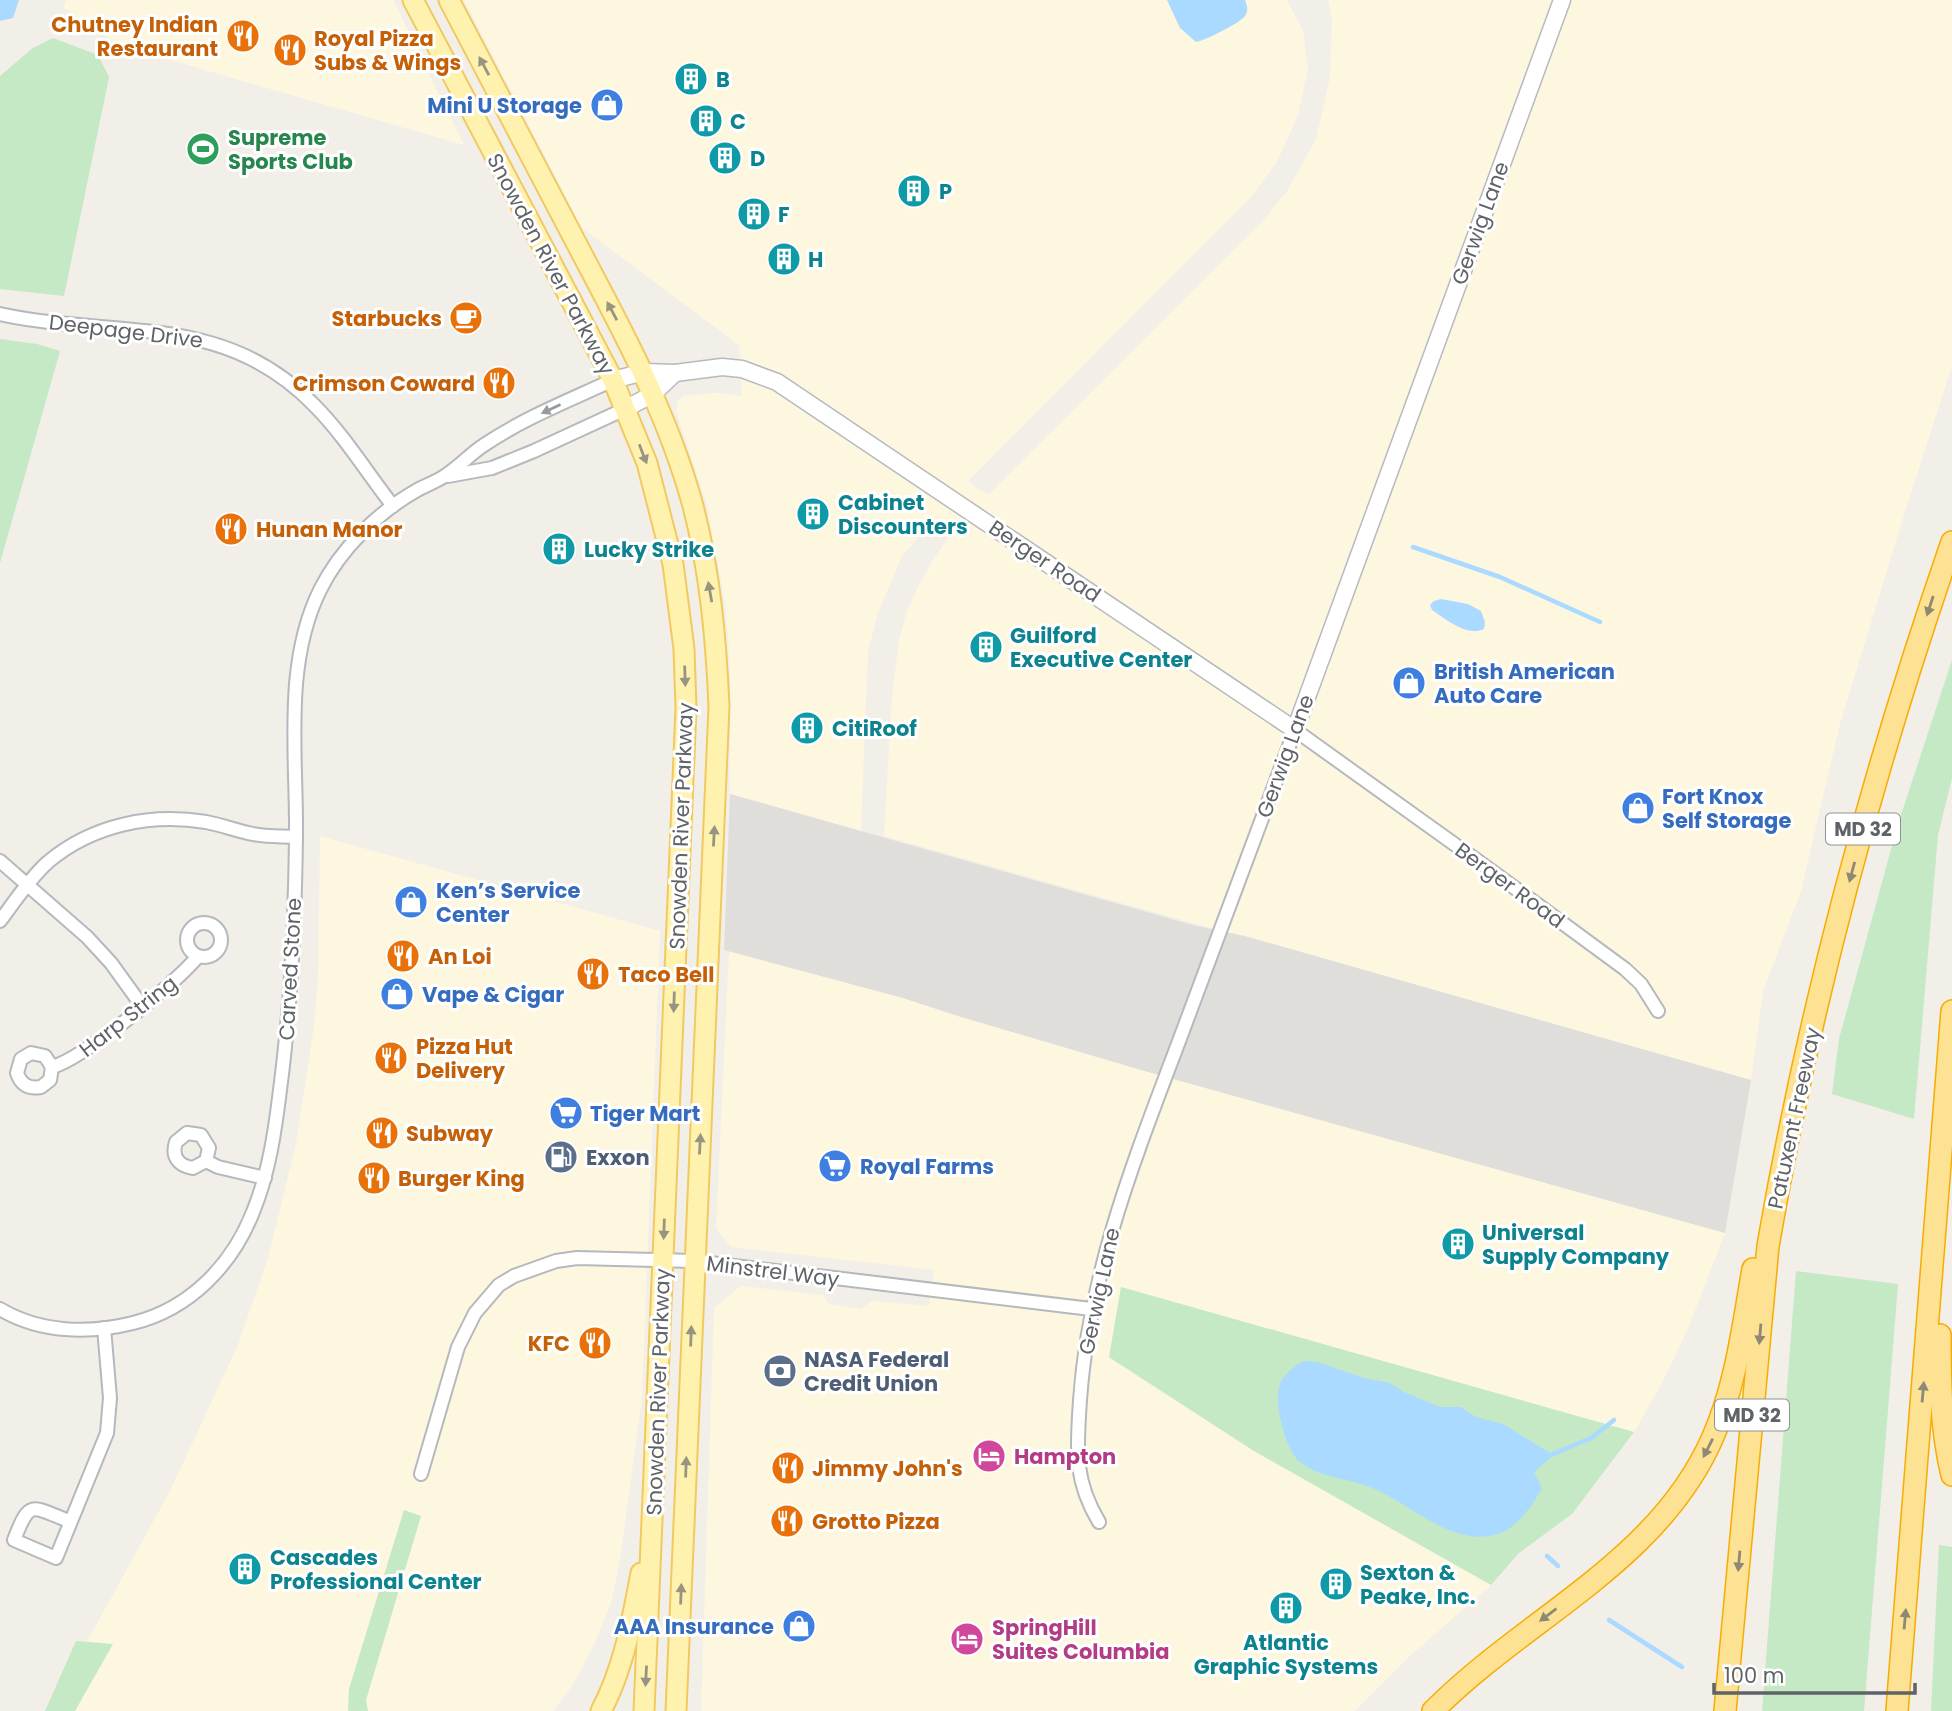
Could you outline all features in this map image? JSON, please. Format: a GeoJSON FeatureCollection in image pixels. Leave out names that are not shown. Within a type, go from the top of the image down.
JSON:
{"type":"FeatureCollection","features":[{"type":"Feature","properties":{"kind":"highway","name":"Patuxent Freeway"},"geometry":{"type":"LineString","coordinates":[[1725,1711],[1768,1245],[1791,1121],[1868,810],[1952,542]]}},
{"type":"Feature","properties":{"kind":"highway"},"geometry":{"type":"LineString","coordinates":[[1897,1711],[1952,1011]]}},
{"type":"Feature","properties":{"kind":"highway"},"geometry":{"type":"LineString","coordinates":[[1433,1711],[1488,1661],[1627,1555],[1673,1504],[1696,1469],[1712,1440],[1732,1379],[1756,1251],[1791,1121]]}},
{"type":"Feature","properties":{"kind":"highway"},"geometry":{"type":"LineString","coordinates":[[1943,1128],[1940,1373],[1946,1449],[1952,1475]]}},
{"type":"Feature","properties":{"kind":"main road","name":"Snowden River Parkway"},"geometry":{"type":"LineString","coordinates":[[413,0],[613,380],[646,463],[662,514],[673,564],[684,649],[685,722],[645,1711]]}},
{"type":"Feature","properties":{"kind":"main road","name":"Snowden River Parkway"},"geometry":{"type":"LineString","coordinates":[[449,0],[644,372],[693,506],[704,556],[716,644],[718,731],[676,1711]]}},
{"type":"Feature","properties":{"kind":"main road"},"geometry":{"type":"LineString","coordinates":[[601,1711],[612,1689],[628,1641],[654,1510]]}},
{"type":"Feature","properties":{"kind":"street","name":"Gerwig Lane"},"geometry":{"type":"LineString","coordinates":[[1098,1522],[1086,1501],[1077,1457],[1083,1355],[1110,1232],[1562,0]]}},
{"type":"Feature","properties":{"kind":"street","name":"Deepage Drive"},"geometry":{"type":"LineString","coordinates":[[0,314],[194,337],[246,355],[269,367],[314,405],[393,506]]}},
{"type":"Feature","properties":{"kind":"street","name":"Berger Road"},"geometry":{"type":"LineString","coordinates":[[613,380],[644,372],[676,373],[722,366],[742,369],[777,382],[1295,730],[1625,969],[1641,984],[1658,1011]]}},
{"type":"Feature","properties":{"kind":"street"},"geometry":{"type":"LineString","coordinates":[[625,409],[653,394],[676,373]]}},
{"type":"Feature","properties":{"kind":"street","name":"Carved Stone"},"geometry":{"type":"LineString","coordinates":[[0,1309],[32,1322],[78,1331],[130,1324],[157,1315],[188,1298],[208,1282],[240,1239],[253,1214],[265,1178],[276,1119],[289,1014],[296,837],[296,703],[301,650],[307,623],[319,591],[341,556],[373,522],[393,506],[445,476],[483,445],[526,421],[613,380]]}},
{"type":"Feature","properties":{"kind":"street","name":"Carved Stone"},"geometry":{"type":"LineString","coordinates":[[445,476],[492,468],[625,409]]}},
{"type":"Feature","properties":{"kind":"street"},"geometry":{"type":"LineString","coordinates":[[0,920],[46,864],[66,849],[102,831],[126,824],[153,819],[179,819],[207,822],[253,834],[296,837]]}},
{"type":"Feature","properties":{"kind":"street"},"geometry":{"type":"LineString","coordinates":[[0,861],[88,937],[142,1006]]}},
{"type":"Feature","properties":{"kind":"street","name":"Harp String"},"geometry":{"type":"LineString","coordinates":[[52,1067],[74,1059],[177,979],[198,956]]}},
{"type":"Feature","properties":{"kind":"street"},"geometry":{"type":"LineString","coordinates":[[206,1161],[218,1167],[265,1178]]}},
{"type":"Feature","properties":{"kind":"street","name":"Minstrel Way"},"geometry":{"type":"LineString","coordinates":[[421,1474],[466,1328],[481,1304],[499,1286],[528,1269],[556,1261],[577,1258],[694,1261],[1091,1309]]}},
{"type":"Feature","properties":{"kind":"street"},"geometry":{"type":"LineString","coordinates":[[69,1521],[39,1509],[29,1510],[25,1513],[14,1541],[56,1558],[100,1451],[110,1415],[104,1328]]}},
{"type":"Feature","properties":{"kind":"shaded area"},"geometry":{"type":"Polygon","coordinates":[[[66,0],[393,0],[464,145],[119,45],[64,8],[66,0]]]}},
{"type":"Feature","properties":{"kind":"shaded area"},"geometry":{"type":"Polygon","coordinates":[[[464,0],[1287,0],[1303,31],[1308,68],[1298,115],[1278,160],[1252,196],[968,481],[988,495],[1261,223],[1287,191],[1316,139],[1330,77],[1332,18],[1328,0],[1952,0],[1952,366],[1840,724],[1801,891],[1763,991],[1751,1080],[884,836],[892,696],[899,640],[907,611],[919,585],[952,533],[933,519],[901,558],[878,613],[868,651],[861,831],[730,794],[730,668],[726,609],[707,505],[676,411],[678,401],[683,396],[717,393],[742,396],[739,345],[582,228],[464,0]]]}},
{"type":"Feature","properties":{"kind":"shaded area"},"geometry":{"type":"Polygon","coordinates":[[[730,794],[1193,925],[1245,936],[1751,1080],[1725,1233],[1141,1070],[903,998],[724,950],[730,794]]]}},
{"type":"Feature","properties":{"kind":"shaded area"},"geometry":{"type":"Polygon","coordinates":[[[320,836],[660,931],[642,1398],[620,1560],[611,1603],[593,1647],[572,1686],[553,1711],[368,1711],[366,1700],[421,1516],[404,1510],[349,1689],[348,1711],[49,1711],[171,1489],[238,1345],[268,1258],[296,1144],[314,1026],[318,977],[320,836]]]}},
{"type":"Feature","properties":{"kind":"shaded area"},"geometry":{"type":"Polygon","coordinates":[[[729,951],[903,998],[1141,1070],[1725,1233],[1687,1331],[1634,1432],[1121,1287],[1109,1358],[1254,1451],[1491,1585],[1412,1654],[1355,1711],[701,1711],[714,1308],[741,1286],[823,1295],[829,1304],[861,1309],[872,1301],[929,1306],[934,1270],[731,1247],[716,1228],[729,951]]]}},
{"type":"Feature","properties":{"kind":"green space"},"geometry":{"type":"Polygon","coordinates":[[[53,38],[98,55],[109,77],[64,296],[0,289],[0,76],[33,48],[53,38]]]}},
{"type":"Feature","properties":{"kind":"green space"},"geometry":{"type":"Polygon","coordinates":[[[0,339],[37,344],[60,351],[0,563],[0,339]]]}},
{"type":"Feature","properties":{"kind":"green space"},"geometry":{"type":"Polygon","coordinates":[[[1952,660],[1952,778],[1938,835],[1914,1119],[1832,1094],[1839,1039],[1898,824],[1952,660]]]}},
{"type":"Feature","properties":{"kind":"green space"},"geometry":{"type":"Polygon","coordinates":[[[1796,1271],[1898,1284],[1864,1711],[1762,1711],[1796,1271]]]}},
{"type":"Feature","properties":{"kind":"green space"},"geometry":{"type":"Polygon","coordinates":[[[1121,1287],[1634,1432],[1572,1514],[1519,1553],[1491,1585],[1254,1451],[1109,1357],[1121,1287]]]}},
{"type":"Feature","properties":{"kind":"green space"},"geometry":{"type":"Polygon","coordinates":[[[404,1510],[421,1516],[366,1700],[368,1711],[348,1711],[349,1689],[404,1510]]]}},
{"type":"Feature","properties":{"kind":"green space"},"geometry":{"type":"Polygon","coordinates":[[[1939,1545],[1952,1547],[1952,1711],[1931,1711],[1939,1545]]]}},
{"type":"Feature","properties":{"kind":"green space"},"geometry":{"type":"Polygon","coordinates":[[[76,1641],[113,1644],[75,1711],[45,1711],[76,1641]]]}},
{"type":"Feature","properties":{"kind":"water"},"geometry":{"type":"Polygon","coordinates":[[[0,0],[19,0],[13,18],[0,21],[0,0]]]}},
{"type":"Feature","properties":{"kind":"water"},"geometry":{"type":"Polygon","coordinates":[[[1167,0],[1245,0],[1247,10],[1245,16],[1236,23],[1196,42],[1180,28],[1167,0]]]}},
{"type":"Feature","properties":{"kind":"water"},"geometry":{"type":"Polygon","coordinates":[[[1441,599],[1468,604],[1481,611],[1485,622],[1484,629],[1463,629],[1432,610],[1430,605],[1441,599]]]}},
{"type":"Feature","properties":{"kind":"water"},"geometry":{"type":"Polygon","coordinates":[[[1304,1361],[1317,1362],[1364,1378],[1390,1383],[1440,1407],[1460,1407],[1476,1417],[1503,1424],[1550,1453],[1551,1457],[1534,1472],[1542,1488],[1512,1527],[1498,1534],[1481,1537],[1448,1530],[1370,1487],[1325,1475],[1308,1467],[1300,1462],[1290,1448],[1278,1405],[1279,1387],[1283,1379],[1304,1361]]]}},
{"type":"Feature","properties":{"kind":"waterway"},"geometry":{"type":"LineString","coordinates":[[1413,547],[1500,577],[1600,622]]}},
{"type":"Feature","properties":{"kind":"waterway"},"geometry":{"type":"LineString","coordinates":[[1551,1455],[1591,1438],[1614,1420]]}},
{"type":"Feature","properties":{"kind":"waterway"},"geometry":{"type":"LineString","coordinates":[[1547,1556],[1558,1566]]}},
{"type":"Feature","properties":{"kind":"waterway"},"geometry":{"type":"LineString","coordinates":[[1609,1620],[1682,1667]]}},
{"type":"Feature","properties":{"kind":"place","name":"Chutney Indian Restaurant"},"geometry":{"type":"Point","coordinates":[243,36]}},
{"type":"Feature","properties":{"kind":"place","name":"Royal Pizza Subs & Wings"},"geometry":{"type":"Point","coordinates":[290,50]}},
{"type":"Feature","properties":{"kind":"place","name":"B"},"geometry":{"type":"Point","coordinates":[691,79]}},
{"type":"Feature","properties":{"kind":"place","name":"Mini U Storage"},"geometry":{"type":"Point","coordinates":[607,105]}},
{"type":"Feature","properties":{"kind":"place","name":"C"},"geometry":{"type":"Point","coordinates":[706,121]}},
{"type":"Feature","properties":{"kind":"place","name":"Supreme Sports Club"},"geometry":{"type":"Point","coordinates":[203,149]}},
{"type":"Feature","properties":{"kind":"place","name":"D"},"geometry":{"type":"Point","coordinates":[725,158]}},
{"type":"Feature","properties":{"kind":"place","name":"P"},"geometry":{"type":"Point","coordinates":[914,191]}},
{"type":"Feature","properties":{"kind":"place","name":"F"},"geometry":{"type":"Point","coordinates":[754,214]}},
{"type":"Feature","properties":{"kind":"place","name":"H"},"geometry":{"type":"Point","coordinates":[784,259]}},
{"type":"Feature","properties":{"kind":"place","name":"Starbucks"},"geometry":{"type":"Point","coordinates":[466,318]}},
{"type":"Feature","properties":{"kind":"place","name":"Crimson Coward"},"geometry":{"type":"Point","coordinates":[499,383]}},
{"type":"Feature","properties":{"kind":"place","name":"Cabinet Discounters"},"geometry":{"type":"Point","coordinates":[813,514]}},
{"type":"Feature","properties":{"kind":"place","name":"Hunan Manor"},"geometry":{"type":"Point","coordinates":[231,529]}},
{"type":"Feature","properties":{"kind":"place","name":"Lucky Strike"},"geometry":{"type":"Point","coordinates":[559,549]}},
{"type":"Feature","properties":{"kind":"place","name":"Guilford Executive Center"},"geometry":{"type":"Point","coordinates":[986,647]}},
{"type":"Feature","properties":{"kind":"place","name":"British American Auto Care"},"geometry":{"type":"Point","coordinates":[1409,683]}},
{"type":"Feature","properties":{"kind":"place","name":"CitiRoof"},"geometry":{"type":"Point","coordinates":[807,728]}},
{"type":"Feature","properties":{"kind":"place","name":"Fort Knox Self Storage"},"geometry":{"type":"Point","coordinates":[1638,808]}},
{"type":"Feature","properties":{"kind":"place","name":"Ken’s Service Center"},"geometry":{"type":"Point","coordinates":[411,902]}},
{"type":"Feature","properties":{"kind":"place","name":"An Loi"},"geometry":{"type":"Point","coordinates":[403,956]}},
{"type":"Feature","properties":{"kind":"place","name":"Taco Bell"},"geometry":{"type":"Point","coordinates":[593,974]}},
{"type":"Feature","properties":{"kind":"place","name":"Vape & Cigar"},"geometry":{"type":"Point","coordinates":[397,994]}},
{"type":"Feature","properties":{"kind":"place","name":"Pizza Hut Delivery"},"geometry":{"type":"Point","coordinates":[391,1058]}},
{"type":"Feature","properties":{"kind":"place","name":"Tiger Mart"},"geometry":{"type":"Point","coordinates":[566,1113]}},
{"type":"Feature","properties":{"kind":"place","name":"Subway"},"geometry":{"type":"Point","coordinates":[382,1133]}},
{"type":"Feature","properties":{"kind":"place","name":"Exxon"},"geometry":{"type":"Point","coordinates":[561,1157]}},
{"type":"Feature","properties":{"kind":"place","name":"Royal Farms"},"geometry":{"type":"Point","coordinates":[835,1166]}},
{"type":"Feature","properties":{"kind":"place","name":"Burger King"},"geometry":{"type":"Point","coordinates":[374,1178]}},
{"type":"Feature","properties":{"kind":"place","name":"Universal Supply Company"},"geometry":{"type":"Point","coordinates":[1458,1244]}},
{"type":"Feature","properties":{"kind":"place","name":"KFC"},"geometry":{"type":"Point","coordinates":[595,1343]}},
{"type":"Feature","properties":{"kind":"place","name":"NASA Federal Credit Union"},"geometry":{"type":"Point","coordinates":[780,1371]}},
{"type":"Feature","properties":{"kind":"place","name":"Hampton"},"geometry":{"type":"Point","coordinates":[989,1456]}},
{"type":"Feature","properties":{"kind":"place","name":"Jimmy John's"},"geometry":{"type":"Point","coordinates":[788,1468]}},
{"type":"Feature","properties":{"kind":"place","name":"Grotto Pizza"},"geometry":{"type":"Point","coordinates":[787,1521]}},
{"type":"Feature","properties":{"kind":"place","name":"Cascades Professional Center"},"geometry":{"type":"Point","coordinates":[245,1569]}},
{"type":"Feature","properties":{"kind":"place","name":"Sexton & Peake, Inc."},"geometry":{"type":"Point","coordinates":[1336,1584]}},
{"type":"Feature","properties":{"kind":"place","name":"Atlantic Graphic Systems"},"geometry":{"type":"Point","coordinates":[1286,1608]}},
{"type":"Feature","properties":{"kind":"place","name":"AAA Insurance"},"geometry":{"type":"Point","coordinates":[799,1626]}},
{"type":"Feature","properties":{"kind":"place","name":"SpringHill Suites Columbia"},"geometry":{"type":"Point","coordinates":[967,1639]}}]}
